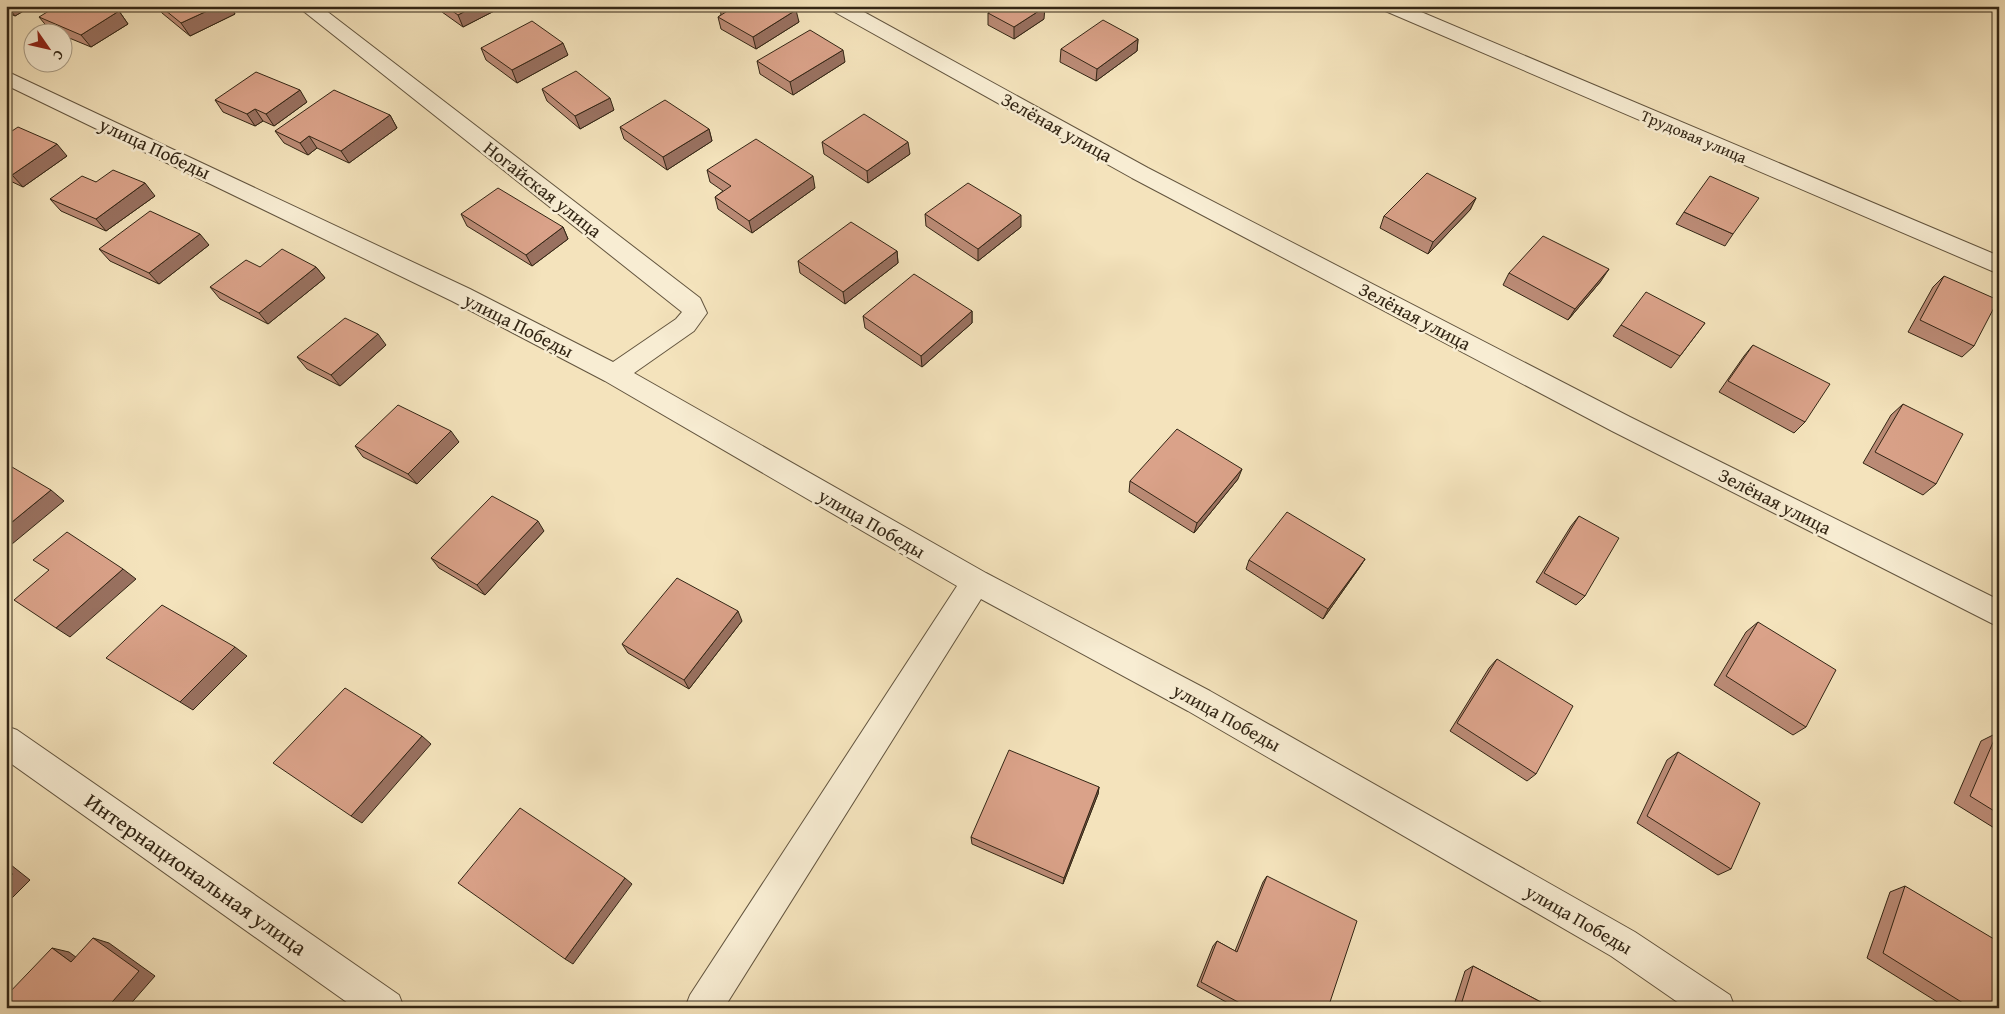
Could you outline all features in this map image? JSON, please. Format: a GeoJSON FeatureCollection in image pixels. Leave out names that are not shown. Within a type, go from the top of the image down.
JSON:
{"type":"FeatureCollection","features":[{"type":"Feature","properties":{"kind":"street","name":"Ногайская улица"},"geometry":{"type":"LineString","coordinates":[[307,6],[692,304],[695,313],[685,325],[614,374]]}},
{"type":"Feature","properties":{"kind":"street","name":"Зелёная улица"},"geometry":{"type":"LineString","coordinates":[[838,6],[1140,173],[1621,424],[1999,614]]}},
{"type":"Feature","properties":{"kind":"street","name":"Трудовая улица"},"geometry":{"type":"LineString","coordinates":[[1390,6],[1426,13],[1999,266]]}},
{"type":"Feature","properties":{"kind":"street","name":"улица Победы"},"geometry":{"type":"LineString","coordinates":[[6,77],[461,295],[614,374],[976,582],[1199,701],[1615,939],[1717,1008]]}},
{"type":"Feature","properties":{"kind":"street"},"geometry":{"type":"LineString","coordinates":[[704,1008],[976,582]]}},
{"type":"Feature","properties":{"kind":"street","name":"Интернациональная улица"},"geometry":{"type":"LineString","coordinates":[[6,741],[386,1008]]}},
{"type":"Feature","properties":{"kind":"building"},"geometry":{"type":"Polygon","coordinates":[[[57,6],[106,6],[119,11],[81,35],[72,31],[72,22],[51,22],[39,17],[57,6]]]}},
{"type":"Feature","properties":{"kind":"building"},"geometry":{"type":"Polygon","coordinates":[[[160,6],[218,6],[181,23],[160,6]]]}},
{"type":"Feature","properties":{"kind":"building"},"geometry":{"type":"Polygon","coordinates":[[[445,6],[475,6],[458,15],[445,6]]]}},
{"type":"Feature","properties":{"kind":"building"},"geometry":{"type":"Polygon","coordinates":[[[722,6],[790,6],[796,10],[753,37],[718,17],[729,10],[722,6]]]}},
{"type":"Feature","properties":{"kind":"building"},"geometry":{"type":"Polygon","coordinates":[[[997,6],[1045,7],[1014,27],[988,13],[997,6]]]}},
{"type":"Feature","properties":{"kind":"building"},"geometry":{"type":"Polygon","coordinates":[[[1103,20],[1138,39],[1097,69],[1061,49],[1103,20]]]}},
{"type":"Feature","properties":{"kind":"building"},"geometry":{"type":"Polygon","coordinates":[[[532,21],[563,43],[512,70],[481,48],[532,21]]]}},
{"type":"Feature","properties":{"kind":"building"},"geometry":{"type":"Polygon","coordinates":[[[810,30],[843,50],[790,82],[757,61],[810,30]]]}},
{"type":"Feature","properties":{"kind":"building"},"geometry":{"type":"Polygon","coordinates":[[[576,71],[610,98],[575,116],[542,89],[576,71]]]}},
{"type":"Feature","properties":{"kind":"building"},"geometry":{"type":"Polygon","coordinates":[[[256,72],[300,90],[266,114],[255,109],[247,114],[215,100],[256,72]]]}},
{"type":"Feature","properties":{"kind":"building"},"geometry":{"type":"Polygon","coordinates":[[[334,90],[390,115],[341,151],[309,136],[300,143],[275,131],[334,90]]]}},
{"type":"Feature","properties":{"kind":"building"},"geometry":{"type":"Polygon","coordinates":[[[665,100],[709,129],[663,157],[620,127],[665,100]]]}},
{"type":"Feature","properties":{"kind":"building"},"geometry":{"type":"Polygon","coordinates":[[[864,114],[908,142],[867,171],[822,142],[864,114]]]}},
{"type":"Feature","properties":{"kind":"building"},"geometry":{"type":"Polygon","coordinates":[[[18,127],[57,144],[12,175],[6,172],[6,135],[18,127]]]}},
{"type":"Feature","properties":{"kind":"building"},"geometry":{"type":"Polygon","coordinates":[[[756,139],[813,176],[749,221],[715,197],[731,186],[707,170],[756,139]]]}},
{"type":"Feature","properties":{"kind":"building"},"geometry":{"type":"Polygon","coordinates":[[[113,170],[145,183],[96,219],[50,199],[82,176],[96,182],[113,170]]]}},
{"type":"Feature","properties":{"kind":"building"},"geometry":{"type":"Polygon","coordinates":[[[1427,173],[1476,198],[1433,242],[1384,216],[1427,173]]]}},
{"type":"Feature","properties":{"kind":"building"},"geometry":{"type":"Polygon","coordinates":[[[1710,176],[1759,198],[1733,234],[1684,212],[1710,176]]]}},
{"type":"Feature","properties":{"kind":"building"},"geometry":{"type":"Polygon","coordinates":[[[968,183],[1021,215],[978,249],[925,214],[968,183]]]}},
{"type":"Feature","properties":{"kind":"building"},"geometry":{"type":"Polygon","coordinates":[[[498,188],[563,227],[526,255],[461,214],[498,188]]]}},
{"type":"Feature","properties":{"kind":"building"},"geometry":{"type":"Polygon","coordinates":[[[150,211],[200,234],[149,273],[99,249],[150,211]]]}},
{"type":"Feature","properties":{"kind":"building"},"geometry":{"type":"Polygon","coordinates":[[[851,222],[897,251],[843,292],[798,261],[851,222]]]}},
{"type":"Feature","properties":{"kind":"building"},"geometry":{"type":"Polygon","coordinates":[[[1543,236],[1609,269],[1575,309],[1509,273],[1543,236]]]}},
{"type":"Feature","properties":{"kind":"building"},"geometry":{"type":"Polygon","coordinates":[[[282,249],[316,267],[259,313],[210,287],[246,260],[260,267],[282,249]]]}},
{"type":"Feature","properties":{"kind":"building"},"geometry":{"type":"Polygon","coordinates":[[[914,274],[972,311],[921,356],[863,316],[914,274]]]}},
{"type":"Feature","properties":{"kind":"building"},"geometry":{"type":"Polygon","coordinates":[[[1944,276],[1998,300],[1974,346],[1920,320],[1944,276]]]}},
{"type":"Feature","properties":{"kind":"building"},"geometry":{"type":"Polygon","coordinates":[[[1646,292],[1705,323],[1680,356],[1621,325],[1646,292]]]}},
{"type":"Feature","properties":{"kind":"building"},"geometry":{"type":"Polygon","coordinates":[[[345,318],[378,334],[331,375],[297,357],[345,318]]]}},
{"type":"Feature","properties":{"kind":"building"},"geometry":{"type":"Polygon","coordinates":[[[1753,345],[1830,384],[1805,422],[1728,381],[1753,345]]]}},
{"type":"Feature","properties":{"kind":"building"},"geometry":{"type":"Polygon","coordinates":[[[1903,404],[1963,434],[1936,484],[1875,452],[1903,404]]]}},
{"type":"Feature","properties":{"kind":"building"},"geometry":{"type":"Polygon","coordinates":[[[398,405],[451,431],[408,474],[355,446],[398,405]]]}},
{"type":"Feature","properties":{"kind":"building"},"geometry":{"type":"Polygon","coordinates":[[[1177,429],[1242,469],[1197,523],[1130,481],[1177,429]]]}},
{"type":"Feature","properties":{"kind":"building"},"geometry":{"type":"Polygon","coordinates":[[[12,467],[51,490],[6,527],[6,471],[12,467]]]}},
{"type":"Feature","properties":{"kind":"building"},"geometry":{"type":"Polygon","coordinates":[[[492,496],[538,521],[477,585],[431,558],[492,496]]]}},
{"type":"Feature","properties":{"kind":"building"},"geometry":{"type":"Polygon","coordinates":[[[1287,512],[1365,559],[1328,609],[1249,560],[1287,512]]]}},
{"type":"Feature","properties":{"kind":"building"},"geometry":{"type":"Polygon","coordinates":[[[1579,516],[1619,538],[1585,596],[1544,573],[1579,516]]]}},
{"type":"Feature","properties":{"kind":"building"},"geometry":{"type":"Polygon","coordinates":[[[67,532],[123,569],[56,628],[14,600],[49,570],[33,560],[67,532]]]}},
{"type":"Feature","properties":{"kind":"building"},"geometry":{"type":"Polygon","coordinates":[[[677,578],[738,611],[684,680],[622,644],[677,578]]]}},
{"type":"Feature","properties":{"kind":"building"},"geometry":{"type":"Polygon","coordinates":[[[162,605],[235,647],[180,702],[106,658],[162,605]]]}},
{"type":"Feature","properties":{"kind":"building"},"geometry":{"type":"Polygon","coordinates":[[[1758,622],[1836,670],[1806,727],[1726,676],[1758,622]]]}},
{"type":"Feature","properties":{"kind":"building"},"geometry":{"type":"Polygon","coordinates":[[[1497,659],[1573,706],[1536,774],[1457,723],[1497,659]]]}},
{"type":"Feature","properties":{"kind":"building"},"geometry":{"type":"Polygon","coordinates":[[[345,688],[422,736],[351,816],[273,763],[345,688]]]}},
{"type":"Feature","properties":{"kind":"building"},"geometry":{"type":"Polygon","coordinates":[[[1997,733],[1999,734],[1999,814],[1970,796],[1997,733]]]}},
{"type":"Feature","properties":{"kind":"building"},"geometry":{"type":"Polygon","coordinates":[[[1009,750],[1099,787],[1064,878],[971,837],[1009,750]]]}},
{"type":"Feature","properties":{"kind":"building"},"geometry":{"type":"Polygon","coordinates":[[[1678,752],[1760,803],[1731,869],[1647,816],[1678,752]]]}},
{"type":"Feature","properties":{"kind":"building"},"geometry":{"type":"Polygon","coordinates":[[[520,808],[625,878],[565,959],[458,883],[520,808]]]}},
{"type":"Feature","properties":{"kind":"building"},"geometry":{"type":"Polygon","coordinates":[[[6,869],[13,874],[6,881],[6,869]]]}},
{"type":"Feature","properties":{"kind":"building"},"geometry":{"type":"Polygon","coordinates":[[[1267,876],[1357,921],[1328,1008],[1249,1008],[1201,982],[1217,941],[1237,952],[1267,876]]]}},
{"type":"Feature","properties":{"kind":"building"},"geometry":{"type":"Polygon","coordinates":[[[1905,886],[1999,942],[1999,1008],[1971,1008],[1883,953],[1905,886]]]}},
{"type":"Feature","properties":{"kind":"building"},"geometry":{"type":"Polygon","coordinates":[[[93,938],[139,971],[107,1008],[6,1008],[6,996],[52,948],[71,962],[93,938]]]}},
{"type":"Feature","properties":{"kind":"building"},"geometry":{"type":"Polygon","coordinates":[[[1473,966],[1552,1008],[1460,1008],[1473,966]]]}}]}
